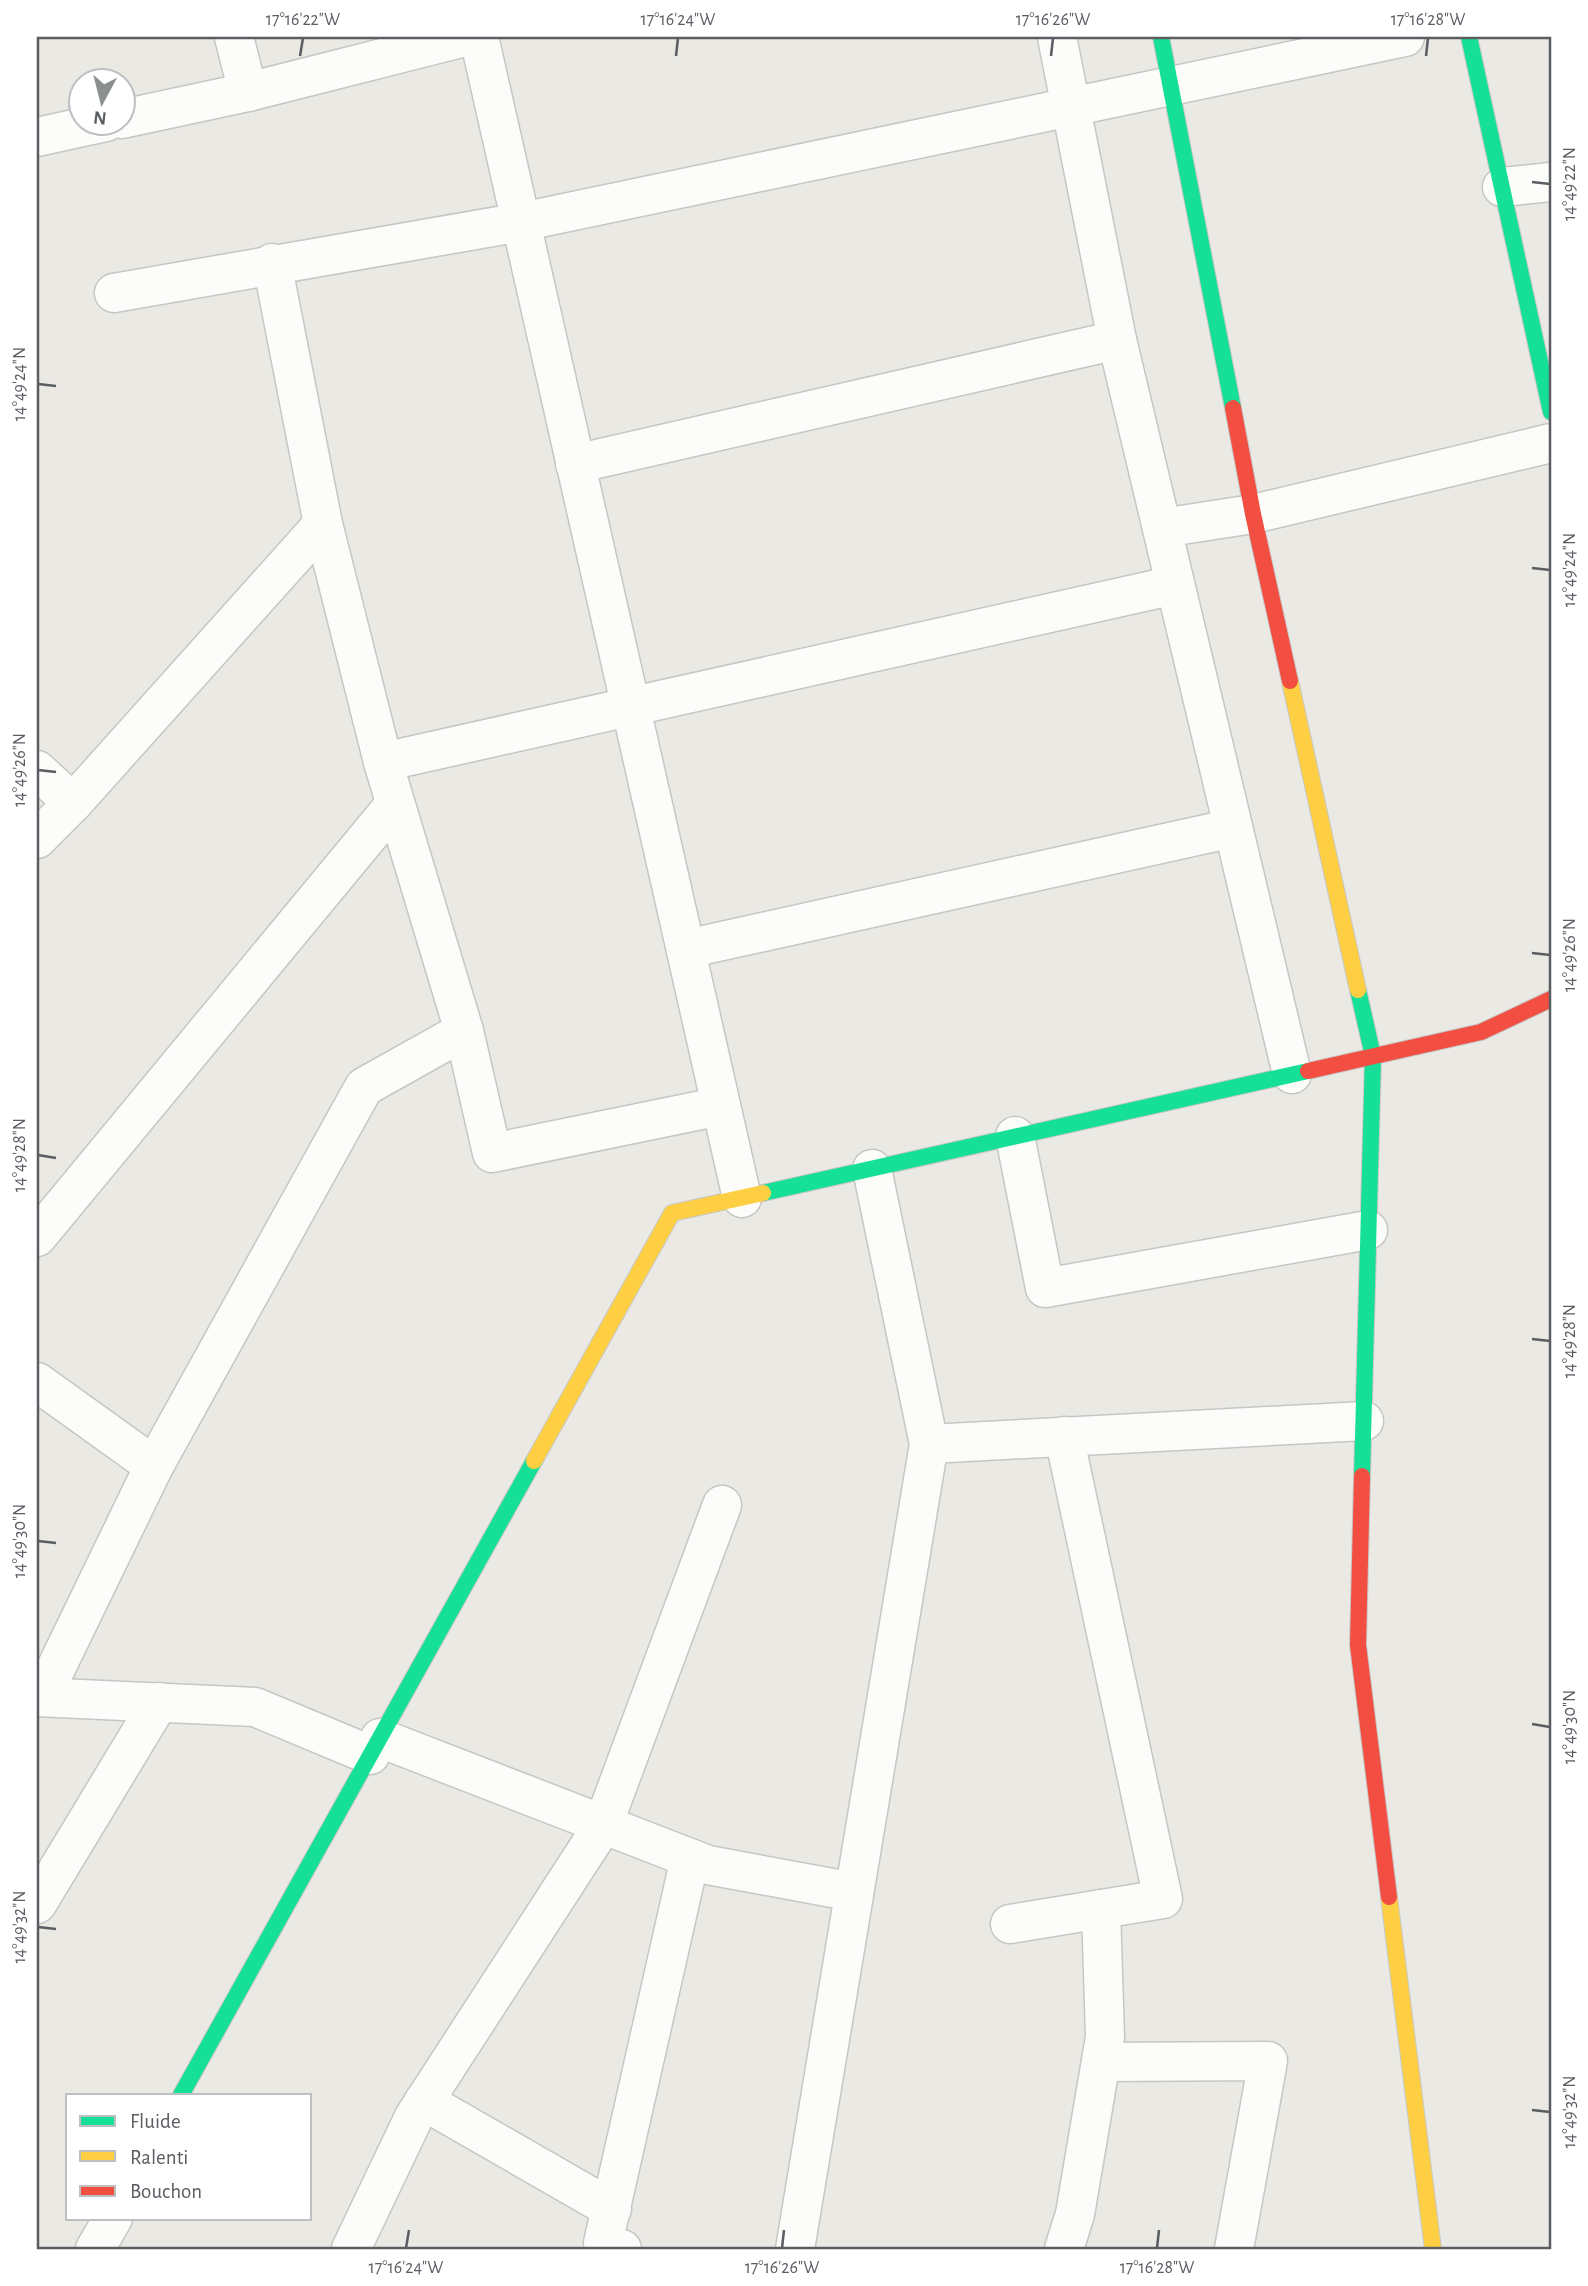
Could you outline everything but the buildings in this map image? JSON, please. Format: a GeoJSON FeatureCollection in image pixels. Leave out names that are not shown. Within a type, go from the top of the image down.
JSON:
{"type":"FeatureCollection","features":[{"type":"Feature","properties":{"kind":"street"},"geometry":{"type":"LineString","coordinates":[[234,37],[248,92]]}},
{"type":"Feature","properties":{"kind":"street"},"geometry":{"type":"LineString","coordinates":[[136,116],[248,92],[465,37]]}},
{"type":"Feature","properties":{"kind":"street"},"geometry":{"type":"LineString","coordinates":[[479,37],[742,1198]]}},
{"type":"Feature","properties":{"kind":"street"},"geometry":{"type":"LineString","coordinates":[[1057,37],[1117,340],[1292,1074]]}},
{"type":"Feature","properties":{"kind":"street"},"geometry":{"type":"LineString","coordinates":[[1161,37],[1253,514],[1373,1056],[1358,1645],[1433,2249]]}},
{"type":"Feature","properties":{"kind":"street"},"geometry":{"type":"LineString","coordinates":[[114,293],[272,263],[521,222],[1405,37]]}},
{"type":"Feature","properties":{"kind":"street"},"geometry":{"type":"LineString","coordinates":[[1469,37],[1551,412]]}},
{"type":"Feature","properties":{"kind":"street"},"geometry":{"type":"LineString","coordinates":[[37,137],[66,131]]}},
{"type":"Feature","properties":{"kind":"street"},"geometry":{"type":"LineString","coordinates":[[1502,187],[1551,182]]}},
{"type":"Feature","properties":{"kind":"street"},"geometry":{"type":"LineString","coordinates":[[272,263],[323,524],[383,762],[464,1031],[492,1153],[721,1106]]}},
{"type":"Feature","properties":{"kind":"street"},"geometry":{"type":"LineString","coordinates":[[575,464],[1117,340]]}},
{"type":"Feature","properties":{"kind":"street"},"geometry":{"type":"LineString","coordinates":[[1162,528],[1253,514],[1551,443]]}},
{"type":"Feature","properties":{"kind":"street"},"geometry":{"type":"LineString","coordinates":[[37,839],[73,803],[323,524]]}},
{"type":"Feature","properties":{"kind":"street"},"geometry":{"type":"LineString","coordinates":[[383,762],[1175,585]]}},
{"type":"Feature","properties":{"kind":"street"},"geometry":{"type":"LineString","coordinates":[[37,770],[73,803]]}},
{"type":"Feature","properties":{"kind":"street"},"geometry":{"type":"LineString","coordinates":[[37,1237],[395,804]]}},
{"type":"Feature","properties":{"kind":"street"},"geometry":{"type":"LineString","coordinates":[[686,949],[1234,828]]}},
{"type":"Feature","properties":{"kind":"street"},"geometry":{"type":"LineString","coordinates":[[182,2094],[672,1213],[1480,1032],[1551,999]]}},
{"type":"Feature","properties":{"kind":"street"},"geometry":{"type":"LineString","coordinates":[[464,1031],[364,1087],[154,1466],[40,1697],[254,1707],[603,1825],[708,1865],[854,1892]]}},
{"type":"Feature","properties":{"kind":"street"},"geometry":{"type":"LineString","coordinates":[[1015,1136],[1045,1288],[1368,1230]]}},
{"type":"Feature","properties":{"kind":"street"},"geometry":{"type":"LineString","coordinates":[[795,2249],[929,1444],[872,1168]]}},
{"type":"Feature","properties":{"kind":"street"},"geometry":{"type":"LineString","coordinates":[[37,1382],[154,1466]]}},
{"type":"Feature","properties":{"kind":"street"},"geometry":{"type":"LineString","coordinates":[[929,1444],[1364,1420]]}},
{"type":"Feature","properties":{"kind":"street"},"geometry":{"type":"LineString","coordinates":[[1010,1924],[1163,1899],[1063,1436]]}},
{"type":"Feature","properties":{"kind":"street"},"geometry":{"type":"LineString","coordinates":[[351,2249],[414,2117],[603,1825],[722,1505]]}},
{"type":"Feature","properties":{"kind":"street"},"geometry":{"type":"LineString","coordinates":[[37,1904],[159,1702]]}},
{"type":"Feature","properties":{"kind":"street"},"geometry":{"type":"LineString","coordinates":[[622,2249],[603,2243],[690,1858]]}},
{"type":"Feature","properties":{"kind":"street"},"geometry":{"type":"LineString","coordinates":[[1064,2249],[1075,2214],[1105,2037],[1101,1909]]}},
{"type":"Feature","properties":{"kind":"street"},"geometry":{"type":"LineString","coordinates":[[1101,2062],[1268,2061],[1234,2249]]}},
{"type":"Feature","properties":{"kind":"street"},"geometry":{"type":"LineString","coordinates":[[424,2101],[611,2209]]}},
{"type":"Feature","properties":{"kind":"street"},"geometry":{"type":"LineString","coordinates":[[95,2249],[112,2220]]}},
{"type":"Feature","properties":{"kind":"traffic: fast"},"geometry":{"type":"LineString","coordinates":[[1161,37],[1233,408]]}},
{"type":"Feature","properties":{"kind":"traffic: fast"},"geometry":{"type":"LineString","coordinates":[[1469,37],[1551,412]]}},
{"type":"Feature","properties":{"kind":"traffic: fast"},"geometry":{"type":"LineString","coordinates":[[1358,990],[1373,1056],[1362,1476]]}},
{"type":"Feature","properties":{"kind":"traffic: fast"},"geometry":{"type":"LineString","coordinates":[[763,1193],[1308,1071]]}},
{"type":"Feature","properties":{"kind":"traffic: fast"},"geometry":{"type":"LineString","coordinates":[[182,2094],[534,1461]]}},
{"type":"Feature","properties":{"kind":"traffic: slow"},"geometry":{"type":"LineString","coordinates":[[1290,681],[1358,990]]}},
{"type":"Feature","properties":{"kind":"traffic: slow"},"geometry":{"type":"LineString","coordinates":[[534,1461],[672,1213],[763,1193]]}},
{"type":"Feature","properties":{"kind":"traffic: slow"},"geometry":{"type":"LineString","coordinates":[[1389,1897],[1433,2249]]}},
{"type":"Feature","properties":{"kind":"traffic: jam"},"geometry":{"type":"LineString","coordinates":[[1233,408],[1290,681]]}},
{"type":"Feature","properties":{"kind":"traffic: jam"},"geometry":{"type":"LineString","coordinates":[[1308,1071],[1481,1032],[1551,999]]}},
{"type":"Feature","properties":{"kind":"traffic: jam"},"geometry":{"type":"LineString","coordinates":[[1362,1476],[1358,1645],[1389,1897]]}}]}
